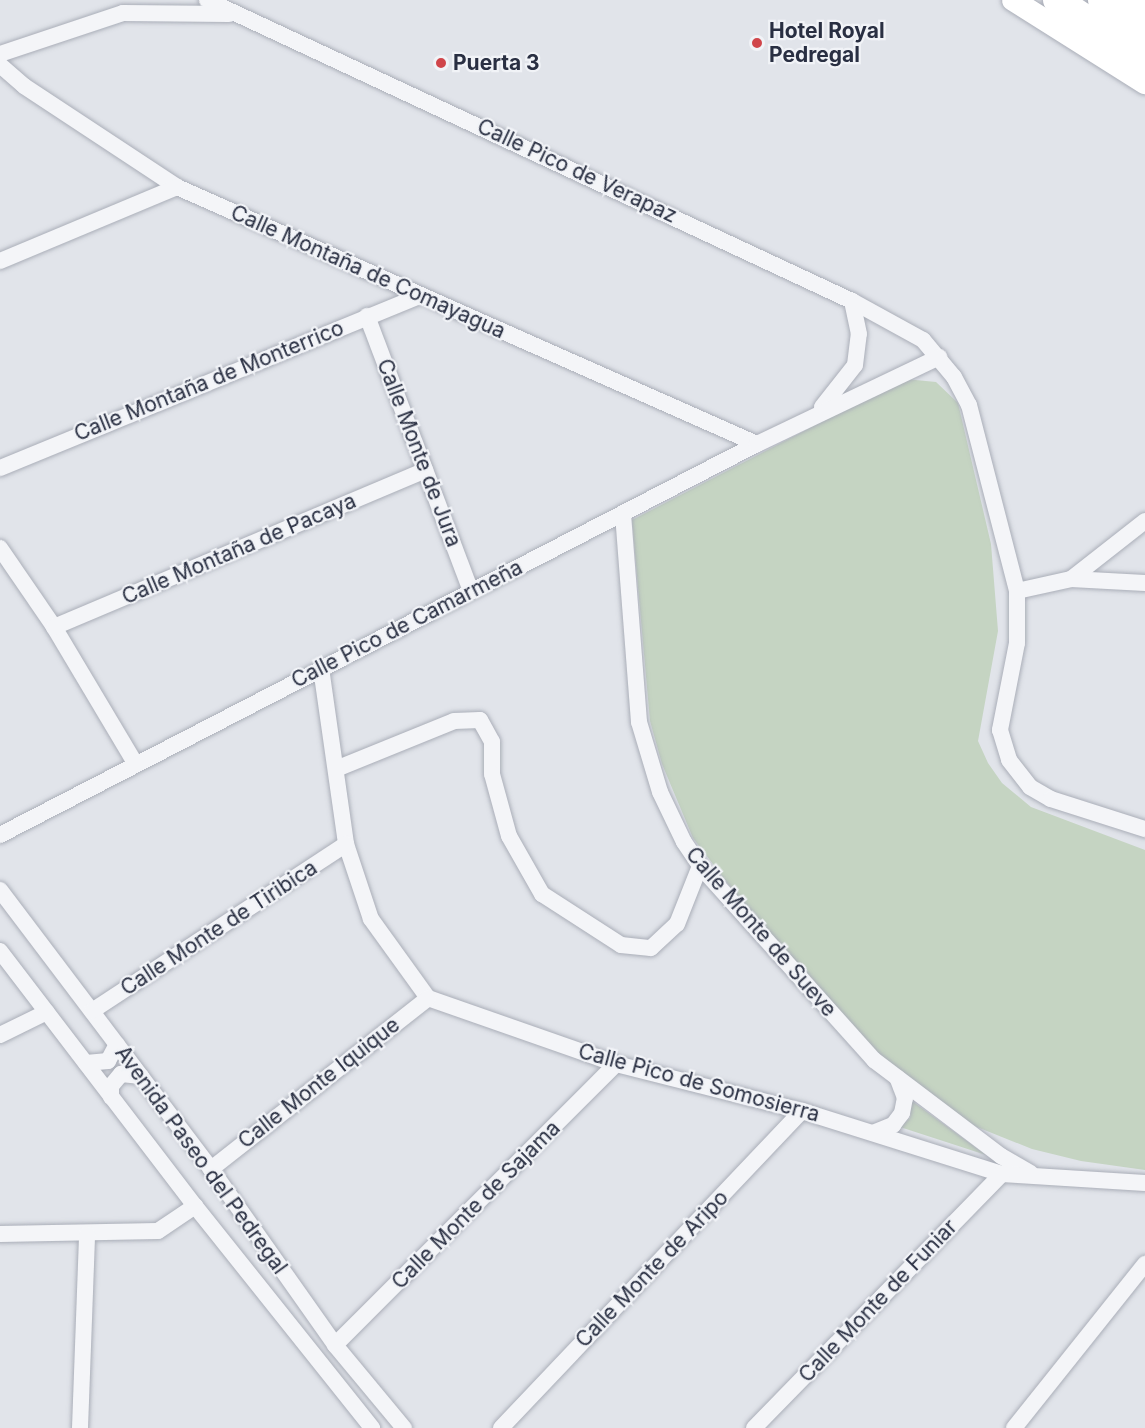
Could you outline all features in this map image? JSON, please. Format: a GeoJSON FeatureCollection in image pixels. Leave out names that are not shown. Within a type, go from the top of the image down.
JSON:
{"type":"FeatureCollection","features":[{"type":"Feature","properties":{"kind":"highway"},"geometry":{"type":"LineString","coordinates":[[1057,0],[1145,58]]}},
{"type":"Feature","properties":{"kind":"highway"},"geometry":{"type":"LineString","coordinates":[[1102,0],[1145,28]]}},
{"type":"Feature","properties":{"kind":"highway"},"geometry":{"type":"LineString","coordinates":[[1140,0],[1145,4]]}},
{"type":"Feature","properties":{"kind":"main road"},"geometry":{"type":"LineString","coordinates":[[1013,0],[1145,83]]}},
{"type":"Feature","properties":{"kind":"street"},"geometry":{"type":"LineString","coordinates":[[123,13],[135,0]]}},
{"type":"Feature","properties":{"kind":"street","name":"Calle Pico de Verapaz"},"geometry":{"type":"LineString","coordinates":[[207,0],[852,301],[899,325],[939,357]]}},
{"type":"Feature","properties":{"kind":"street"},"geometry":{"type":"LineString","coordinates":[[0,54],[123,13],[237,14]]}},
{"type":"Feature","properties":{"kind":"street","name":"Calle Montaña de Comayagua"},"geometry":{"type":"LineString","coordinates":[[0,65],[24,86],[177,187],[757,444]]}},
{"type":"Feature","properties":{"kind":"street"},"geometry":{"type":"LineString","coordinates":[[0,261],[177,187]]}},
{"type":"Feature","properties":{"kind":"street","name":"Calle Montaña de Monterrico"},"geometry":{"type":"LineString","coordinates":[[0,468],[419,296]]}},
{"type":"Feature","properties":{"kind":"street","name":"Calle Pico de Camarmeña"},"geometry":{"type":"LineString","coordinates":[[816,414],[855,365],[859,334],[852,301]]}},
{"type":"Feature","properties":{"kind":"street","name":"Calle Monte de Jura"},"geometry":{"type":"LineString","coordinates":[[367,316],[471,591]]}},
{"type":"Feature","properties":{"kind":"street"},"geometry":{"type":"LineString","coordinates":[[939,357],[969,405],[1017,591],[1017,643],[1000,730],[1009,760],[1030,787],[1051,800],[1145,829]]}},
{"type":"Feature","properties":{"kind":"street","name":"Calle Pico de Camarmeña"},"geometry":{"type":"LineString","coordinates":[[0,835],[135,763],[757,444],[939,357]]}},
{"type":"Feature","properties":{"kind":"street","name":"Calle Montaña de Pacaya"},"geometry":{"type":"LineString","coordinates":[[54,627],[425,470]]}},
{"type":"Feature","properties":{"kind":"street","name":"Calle Monte de Sueve"},"geometry":{"type":"LineString","coordinates":[[623,514],[639,722],[660,792],[700,866],[859,1044],[1001,1156],[1048,1179]]}},
{"type":"Feature","properties":{"kind":"street"},"geometry":{"type":"LineString","coordinates":[[1071,579],[1145,521]]}},
{"type":"Feature","properties":{"kind":"street"},"geometry":{"type":"LineString","coordinates":[[0,548],[54,627],[135,763]]}},
{"type":"Feature","properties":{"kind":"street"},"geometry":{"type":"LineString","coordinates":[[1017,591],[1071,579],[1145,584]]}},
{"type":"Feature","properties":{"kind":"street"},"geometry":{"type":"LineString","coordinates":[[321,668],[346,844],[371,919],[428,998]]}},
{"type":"Feature","properties":{"kind":"street"},"geometry":{"type":"LineString","coordinates":[[336,769],[454,721],[480,720],[492,742],[492,774],[509,836],[542,894],[621,945],[651,948],[677,924],[700,866]]}},
{"type":"Feature","properties":{"kind":"street","name":"Calle Monte de Tiribica"},"geometry":{"type":"LineString","coordinates":[[92,1011],[346,844]]}},
{"type":"Feature","properties":{"kind":"street","name":"Avenida Paseo del Pedregal"},"geometry":{"type":"LineString","coordinates":[[0,890],[211,1169],[335,1345],[404,1428]]}},
{"type":"Feature","properties":{"kind":"street","name":"Avenida Paseo del Pedregal"},"geometry":{"type":"LineString","coordinates":[[0,951],[195,1206],[372,1428]]}},
{"type":"Feature","properties":{"kind":"street","name":"Calle Pico de Somosierra"},"geometry":{"type":"LineString","coordinates":[[428,998],[616,1064],[802,1111],[1002,1174],[1048,1179],[1145,1183]]}},
{"type":"Feature","properties":{"kind":"street","name":"Calle Monte Iquique"},"geometry":{"type":"LineString","coordinates":[[211,1169],[428,998]]}},
{"type":"Feature","properties":{"kind":"street"},"geometry":{"type":"LineString","coordinates":[[0,1035],[46,1012]]}},
{"type":"Feature","properties":{"kind":"street"},"geometry":{"type":"LineString","coordinates":[[86,1064],[108,1061],[117,1044]]}},
{"type":"Feature","properties":{"kind":"street","name":"Calle Monte de Sajama"},"geometry":{"type":"LineString","coordinates":[[335,1345],[616,1064]]}},
{"type":"Feature","properties":{"kind":"street"},"geometry":{"type":"LineString","coordinates":[[111,1097],[111,1086],[122,1074],[141,1076]]}},
{"type":"Feature","properties":{"kind":"street"},"geometry":{"type":"LineString","coordinates":[[873,1133],[893,1125],[902,1113],[905,1098],[897,1076]]}},
{"type":"Feature","properties":{"kind":"street","name":"Calle Monte de Aripo"},"geometry":{"type":"LineString","coordinates":[[501,1428],[802,1111]]}},
{"type":"Feature","properties":{"kind":"street","name":"Calle Monte de Funiar"},"geometry":{"type":"LineString","coordinates":[[754,1428],[1002,1174]]}},
{"type":"Feature","properties":{"kind":"street"},"geometry":{"type":"LineString","coordinates":[[0,1234],[158,1231],[195,1206]]}},
{"type":"Feature","properties":{"kind":"street"},"geometry":{"type":"LineString","coordinates":[[80,1428],[87,1234]]}},
{"type":"Feature","properties":{"kind":"street"},"geometry":{"type":"LineString","coordinates":[[244,1268],[266,1268],[271,1254]]}},
{"type":"Feature","properties":{"kind":"street"},"geometry":{"type":"LineString","coordinates":[[1014,1428],[1145,1264]]}},
{"type":"Feature","properties":{"kind":"green space"},"geometry":{"type":"Polygon","coordinates":[[[905,379],[936,382],[958,403],[991,544],[998,631],[978,741],[988,763],[1002,783],[1031,807],[1145,850],[1145,1170],[1081,1161],[1032,1149],[977,1127],[949,1111],[877,1055],[748,910],[693,838],[662,764],[650,721],[632,520],[905,379]]]}},
{"type":"Feature","properties":{"kind":"green space"},"geometry":{"type":"Polygon","coordinates":[[[912,1101],[986,1155],[900,1127],[910,1118],[912,1101]]]}},
{"type":"Feature","properties":{"kind":"place","name":"Hotel Royal Pedregal"},"geometry":{"type":"Point","coordinates":[757,43]}},
{"type":"Feature","properties":{"kind":"place","name":"Puerta 3"},"geometry":{"type":"Point","coordinates":[441,63]}}]}
